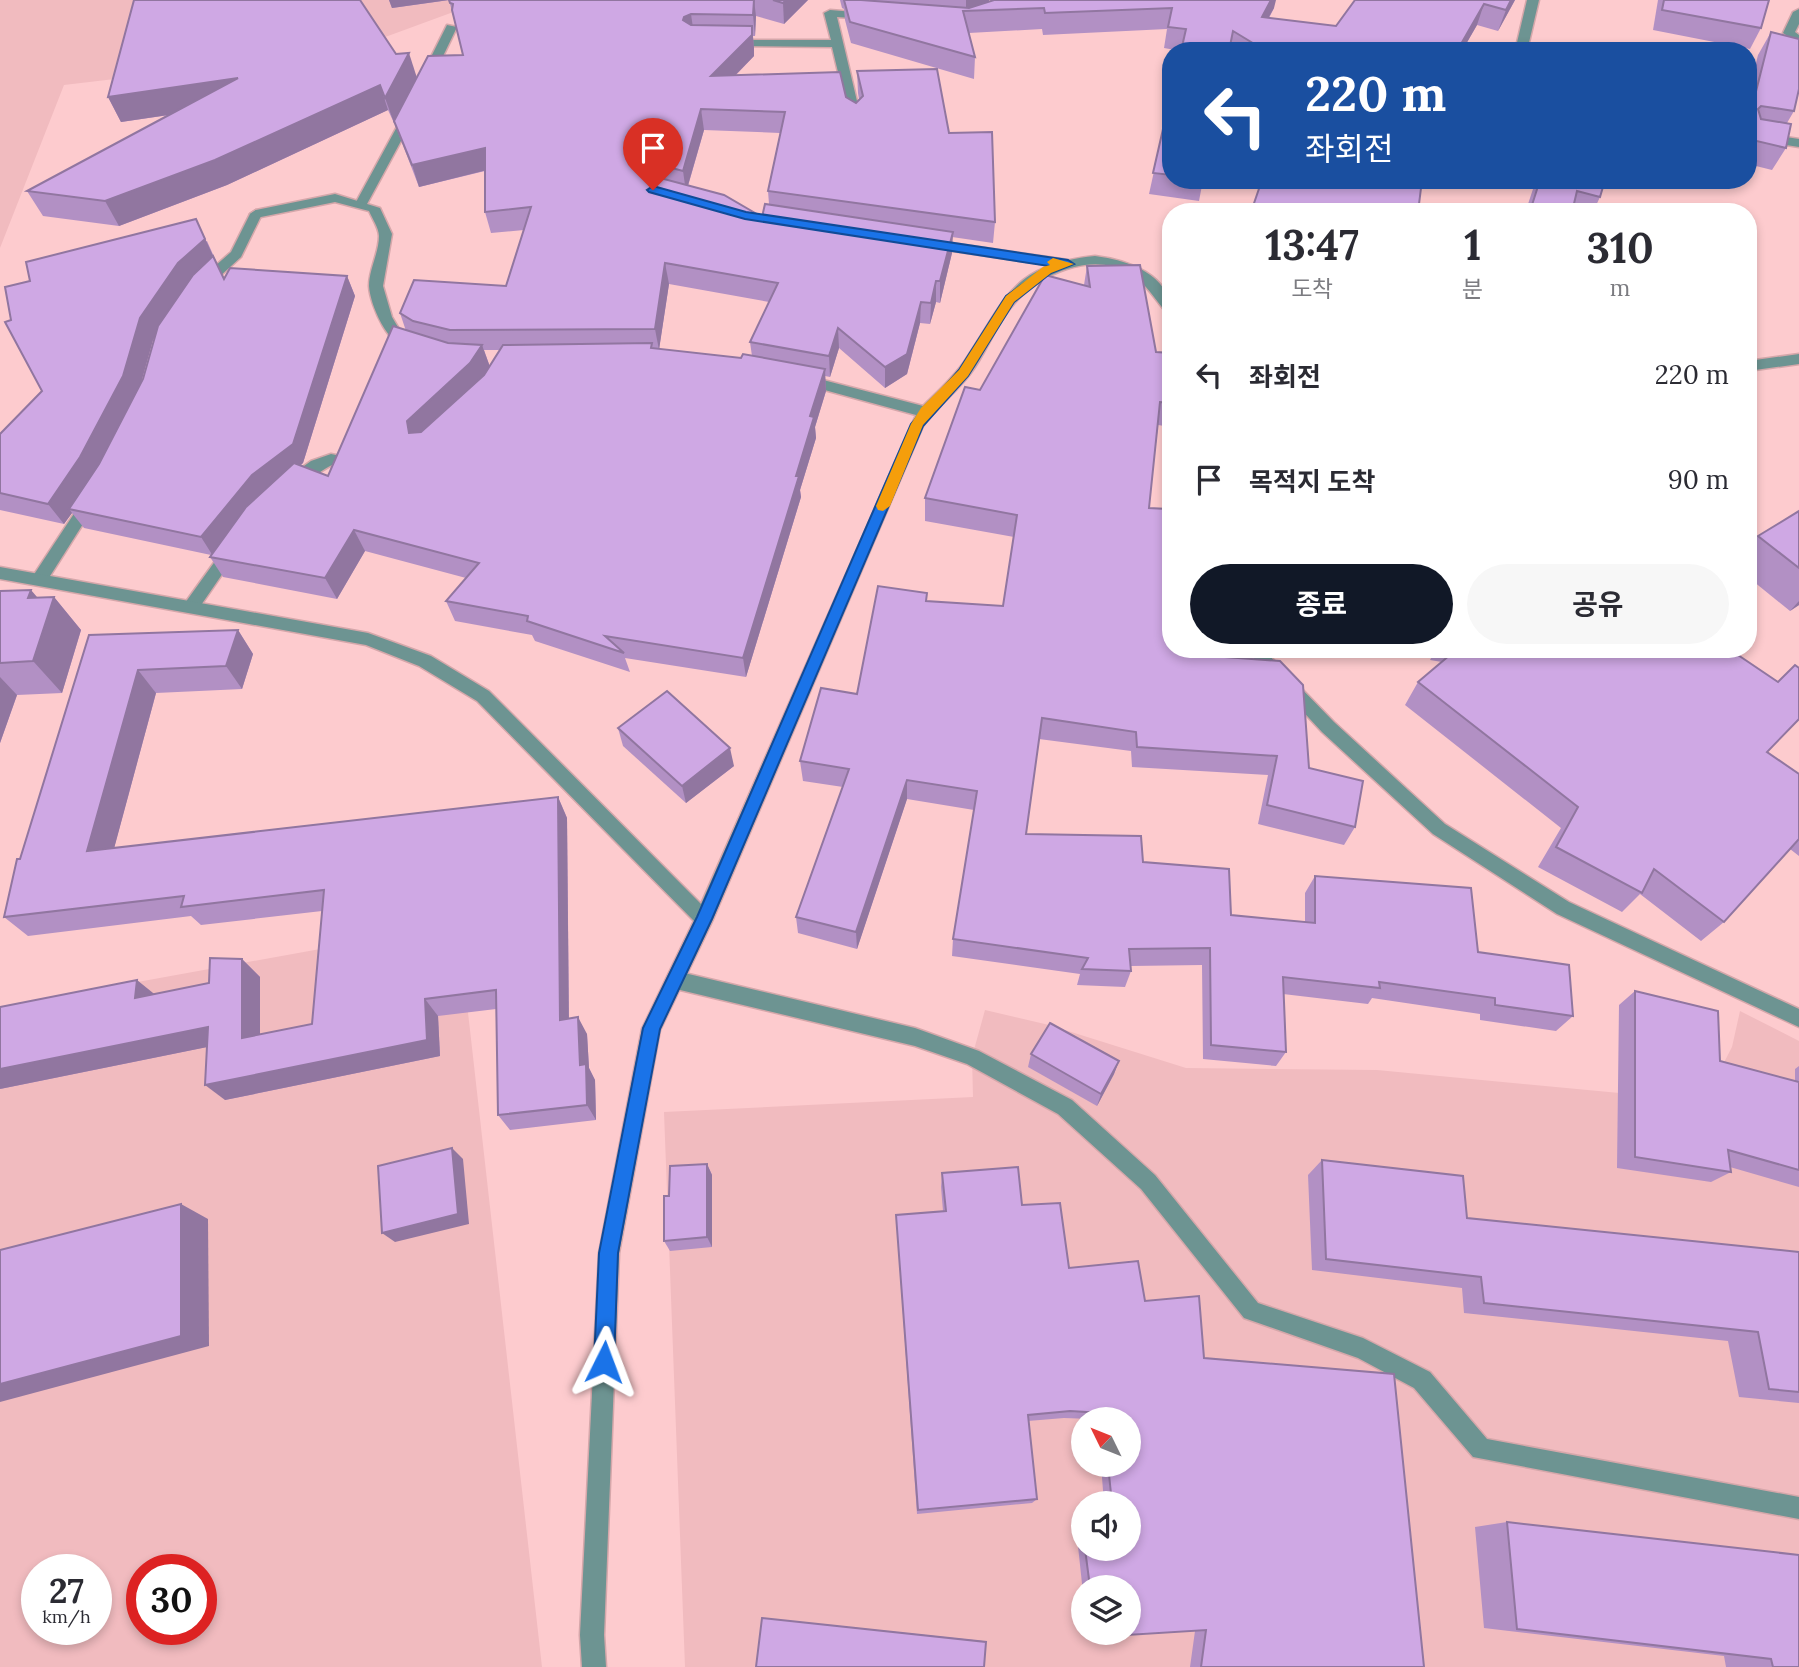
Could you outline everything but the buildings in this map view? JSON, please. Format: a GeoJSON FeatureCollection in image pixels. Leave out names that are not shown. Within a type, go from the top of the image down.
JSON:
{"type":"FeatureCollection","features":[{"type":"Feature","properties":{"kind":"street"},"geometry":{"type":"LineString","coordinates":[[1523,42],[1533,0]]}},
{"type":"Feature","properties":{"kind":"street"},"geometry":{"type":"LineString","coordinates":[[1799,12],[1789,33],[1799,41]]}},
{"type":"Feature","properties":{"kind":"street"},"geometry":{"type":"LineString","coordinates":[[855,118],[830,13],[884,18]]}},
{"type":"Feature","properties":{"kind":"street"},"geometry":{"type":"LineString","coordinates":[[361,204],[451,27]]}},
{"type":"Feature","properties":{"kind":"street"},"geometry":{"type":"LineString","coordinates":[[719,42],[836,44]]}},
{"type":"Feature","properties":{"kind":"street"},"geometry":{"type":"LineString","coordinates":[[1757,136],[1799,143]]}},
{"type":"Feature","properties":{"kind":"street"},"geometry":{"type":"LineString","coordinates":[[189,301],[236,254],[256,214],[335,198],[374,208],[386,234],[376,286],[385,317],[397,337],[426,351]]}},
{"type":"Feature","properties":{"kind":"street"},"geometry":{"type":"LineString","coordinates":[[912,241],[1068,264]]}},
{"type":"Feature","properties":{"kind":"street"},"geometry":{"type":"LineString","coordinates":[[594,1667],[592,1635],[609,1253],[651,1028],[704,919],[917,424],[963,373],[1010,299],[1047,270],[1068,264],[1113,261],[1147,279],[1162,298]]}},
{"type":"Feature","properties":{"kind":"street"},"geometry":{"type":"LineString","coordinates":[[1757,365],[1799,359]]}},
{"type":"Feature","properties":{"kind":"street"},"geometry":{"type":"LineString","coordinates":[[785,376],[824,383],[926,412]]}},
{"type":"Feature","properties":{"kind":"street"},"geometry":{"type":"LineString","coordinates":[[273,497],[316,464],[331,459]]}},
{"type":"Feature","properties":{"kind":"street"},"geometry":{"type":"LineString","coordinates":[[39,580],[96,493]]}},
{"type":"Feature","properties":{"kind":"street"},"geometry":{"type":"LineString","coordinates":[[191,607],[238,539]]}},
{"type":"Feature","properties":{"kind":"street"},"geometry":{"type":"LineString","coordinates":[[0,573],[369,639],[437,668],[483,696],[704,919]]}},
{"type":"Feature","properties":{"kind":"street"},"geometry":{"type":"LineString","coordinates":[[1262,658],[1328,727],[1439,829],[1563,908],[1799,1018]]}},
{"type":"Feature","properties":{"kind":"street"},"geometry":{"type":"LineString","coordinates":[[676,980],[915,1037],[972,1057],[1065,1107],[1148,1182],[1251,1311],[1363,1349],[1422,1380],[1481,1449],[1799,1508]]}},
{"type":"Feature","properties":{"kind":"shaded area"},"geometry":{"type":"Polygon","coordinates":[[[0,0],[486,0],[388,36],[326,54],[64,85],[0,248],[0,0]]]}},
{"type":"Feature","properties":{"kind":"shaded area"},"geometry":{"type":"Polygon","coordinates":[[[458,924],[542,1667],[0,1667],[0,1007],[458,924]]]}},
{"type":"Feature","properties":{"kind":"shaded area"},"geometry":{"type":"Polygon","coordinates":[[[985,1010],[1049,1025],[1186,1068],[1377,1070],[1704,1101],[1732,1047],[1740,1011],[1799,1041],[1799,1667],[685,1667],[664,1112],[973,1097],[972,1057],[985,1010]]]}},
{"type":"Feature","properties":{"kind":"slow traffic"},"geometry":{"type":"LineString","coordinates":[[883,506],[917,424],[963,373],[1010,299],[1047,270],[1068,264],[1053,262]]}},
{"type":"Feature","properties":{"kind":"route"},"geometry":{"type":"LineString","coordinates":[[604,1362],[609,1253],[651,1028],[704,919],[917,424],[963,373],[1010,299],[1047,270],[1068,264],[745,215],[653,190]]}}]}
